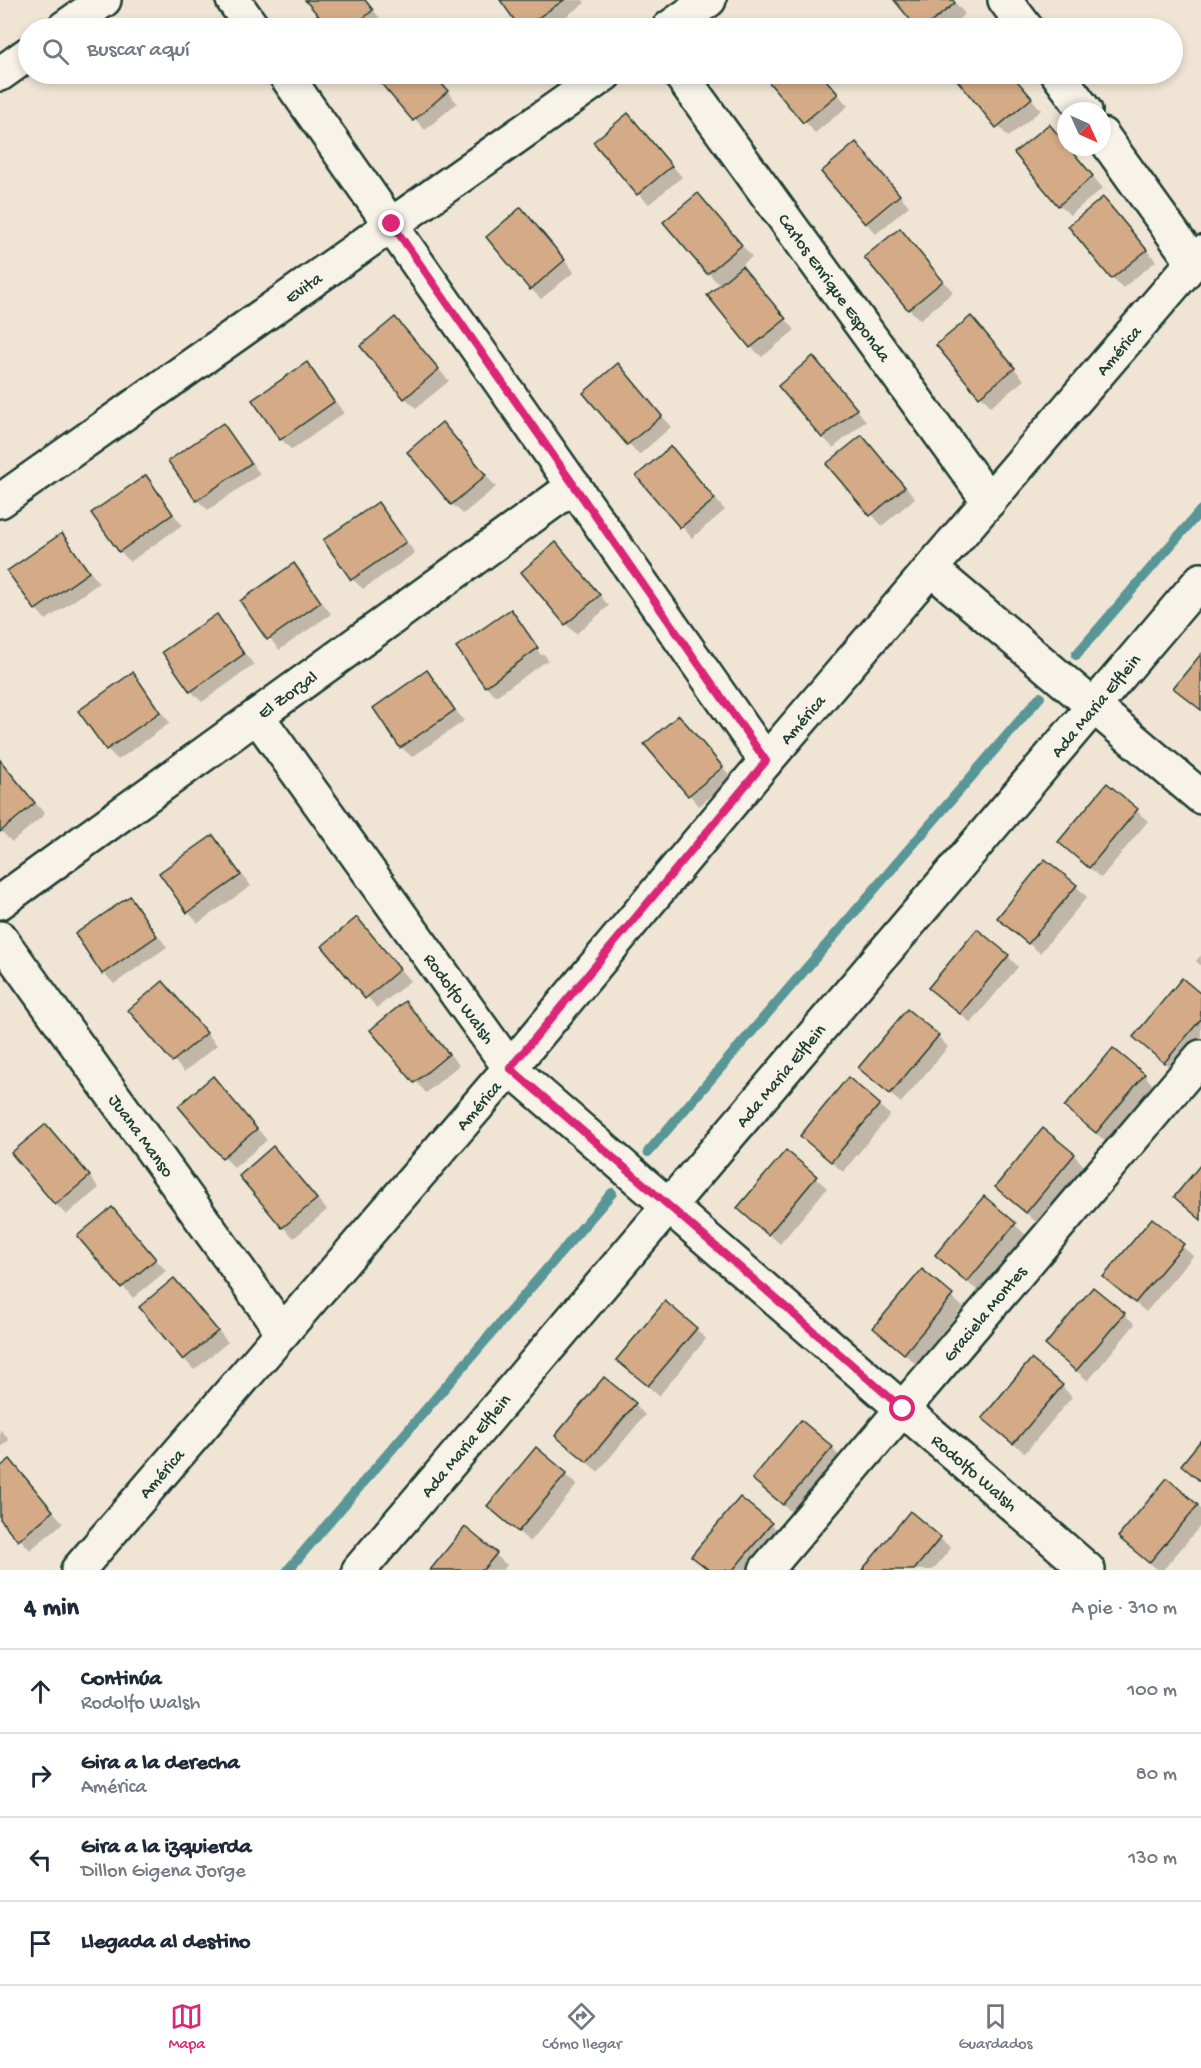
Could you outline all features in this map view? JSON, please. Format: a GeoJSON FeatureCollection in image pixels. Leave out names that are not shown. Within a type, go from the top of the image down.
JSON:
{"type":"FeatureCollection","features":[{"type":"Feature","properties":{"kind":"street"},"geometry":{"type":"LineString","coordinates":[[233,0],[246,18]]}},
{"type":"Feature","properties":{"kind":"street"},"geometry":{"type":"LineString","coordinates":[[683,18],[709,0]]}},
{"type":"Feature","properties":{"kind":"street"},"geometry":{"type":"LineString","coordinates":[[1005,0],[1018,18]]}},
{"type":"Feature","properties":{"kind":"street"},"geometry":{"type":"LineString","coordinates":[[76,18],[95,2]]}},
{"type":"Feature","properties":{"kind":"street"},"geometry":{"type":"LineString","coordinates":[[0,74],[18,61]]}},
{"type":"Feature","properties":{"kind":"street"},"geometry":{"type":"LineString","coordinates":[[292,84],[766,761]]}},
{"type":"Feature","properties":{"kind":"street","name":"Evita"},"geometry":{"type":"LineString","coordinates":[[0,501],[591,84]]}},
{"type":"Feature","properties":{"kind":"street","name":"Carlos Enrique Esponda"},"geometry":{"type":"LineString","coordinates":[[687,84],[989,501]]}},
{"type":"Feature","properties":{"kind":"street"},"geometry":{"type":"LineString","coordinates":[[1065,84],[1078,102]]}},
{"type":"Feature","properties":{"kind":"street"},"geometry":{"type":"LineString","coordinates":[[1111,147],[1197,258]]}},
{"type":"Feature","properties":{"kind":"street","name":"América"},"geometry":{"type":"LineString","coordinates":[[78,1570],[510,1068],[766,761],[1197,258]]}},
{"type":"Feature","properties":{"kind":"street","name":"El Zorzal"},"geometry":{"type":"LineString","coordinates":[[0,902],[574,486]]}},
{"type":"Feature","properties":{"kind":"street"},"geometry":{"type":"LineString","coordinates":[[931,568],[1201,797]]}},
{"type":"Feature","properties":{"kind":"street","name":"Ada Maria Elflein"},"geometry":{"type":"LineString","coordinates":[[359,1570],[1201,580]]}},
{"type":"Feature","properties":{"kind":"street","name":"Rodolfo Walsh"},"geometry":{"type":"LineString","coordinates":[[257,716],[510,1068],[1088,1570]]}},
{"type":"Feature","properties":{"kind":"street","name":"Juana Manso"},"geometry":{"type":"LineString","coordinates":[[0,938],[283,1332]]}},
{"type":"Feature","properties":{"kind":"street","name":"Graciela Montes"},"geometry":{"type":"LineString","coordinates":[[766,1570],[1201,1057]]}},
{"type":"Feature","properties":{"kind":"building"},"geometry":{"type":"Polygon","coordinates":[[[305,0],[365,0],[373,10],[364,18],[320,18],[305,0]]]}},
{"type":"Feature","properties":{"kind":"building"},"geometry":{"type":"Polygon","coordinates":[[[500,0],[564,0],[538,18],[513,18],[500,0]]]}},
{"type":"Feature","properties":{"kind":"building"},"geometry":{"type":"Polygon","coordinates":[[[894,0],[953,0],[955,3],[936,18],[909,18],[894,0]]]}},
{"type":"Feature","properties":{"kind":"building"},"geometry":{"type":"Polygon","coordinates":[[[382,84],[442,84],[448,91],[413,121],[382,84]]]}},
{"type":"Feature","properties":{"kind":"building"},"geometry":{"type":"Polygon","coordinates":[[[770,84],[830,84],[838,94],[803,123],[770,84]]]}},
{"type":"Feature","properties":{"kind":"building"},"geometry":{"type":"Polygon","coordinates":[[[960,84],[1020,84],[1032,98],[996,128],[960,84]]]}},
{"type":"Feature","properties":{"kind":"building"},"geometry":{"type":"Polygon","coordinates":[[[628,113],[672,166],[637,195],[593,142],[628,113]]]}},
{"type":"Feature","properties":{"kind":"building"},"geometry":{"type":"Polygon","coordinates":[[[1049,124],[1057,133],[1057,156],[1076,156],[1093,176],[1058,206],[1014,153],[1049,124]]]}},
{"type":"Feature","properties":{"kind":"building"},"geometry":{"type":"Polygon","coordinates":[[[856,142],[900,195],[865,224],[821,172],[856,142]]]}},
{"type":"Feature","properties":{"kind":"building"},"geometry":{"type":"Polygon","coordinates":[[[698,193],[742,245],[707,274],[663,222],[698,193]]]}},
{"type":"Feature","properties":{"kind":"building"},"geometry":{"type":"Polygon","coordinates":[[[1103,197],[1147,250],[1111,279],[1068,226],[1103,197]]]}},
{"type":"Feature","properties":{"kind":"building"},"geometry":{"type":"Polygon","coordinates":[[[521,207],[565,260],[530,290],[486,237],[521,207]]]}},
{"type":"Feature","properties":{"kind":"building"},"geometry":{"type":"Polygon","coordinates":[[[900,228],[943,281],[908,310],[864,257],[900,228]]]}},
{"type":"Feature","properties":{"kind":"building"},"geometry":{"type":"Polygon","coordinates":[[[742,266],[786,319],[750,348],[707,295],[742,266]]]}},
{"type":"Feature","properties":{"kind":"building"},"geometry":{"type":"Polygon","coordinates":[[[971,316],[1015,368],[979,397],[936,345],[971,316]]]}},
{"type":"Feature","properties":{"kind":"building"},"geometry":{"type":"Polygon","coordinates":[[[395,317],[439,369],[404,399],[360,346],[395,317]]]}},
{"type":"Feature","properties":{"kind":"building"},"geometry":{"type":"Polygon","coordinates":[[[813,356],[857,409],[822,438],[778,386],[813,356]]]}},
{"type":"Feature","properties":{"kind":"building"},"geometry":{"type":"Polygon","coordinates":[[[307,362],[334,402],[280,440],[252,400],[307,362]]]}},
{"type":"Feature","properties":{"kind":"building"},"geometry":{"type":"Polygon","coordinates":[[[618,363],[662,416],[627,445],[583,393],[618,363]]]}},
{"type":"Feature","properties":{"kind":"building"},"geometry":{"type":"Polygon","coordinates":[[[442,422],[486,475],[451,505],[407,452],[442,422]]]}},
{"type":"Feature","properties":{"kind":"building"},"geometry":{"type":"Polygon","coordinates":[[[223,423],[251,463],[196,501],[168,461],[223,423]]]}},
{"type":"Feature","properties":{"kind":"building"},"geometry":{"type":"Polygon","coordinates":[[[862,435],[905,487],[870,516],[826,464],[862,435]]]}},
{"type":"Feature","properties":{"kind":"building"},"geometry":{"type":"Polygon","coordinates":[[[671,446],[715,499],[680,528],[636,476],[671,446]]]}},
{"type":"Feature","properties":{"kind":"building"},"geometry":{"type":"Polygon","coordinates":[[[146,475],[173,514],[119,552],[91,513],[146,475]]]}},
{"type":"Feature","properties":{"kind":"building"},"geometry":{"type":"Polygon","coordinates":[[[378,502],[406,542],[351,580],[323,540],[378,502]]]}},
{"type":"Feature","properties":{"kind":"building"},"geometry":{"type":"Polygon","coordinates":[[[62,533],[89,572],[35,610],[7,571],[62,533]]]}},
{"type":"Feature","properties":{"kind":"building"},"geometry":{"type":"Polygon","coordinates":[[[556,542],[600,595],[565,625],[521,572],[556,542]]]}},
{"type":"Feature","properties":{"kind":"building"},"geometry":{"type":"Polygon","coordinates":[[[294,563],[321,602],[267,640],[240,601],[294,563]]]}},
{"type":"Feature","properties":{"kind":"building"},"geometry":{"type":"Polygon","coordinates":[[[511,609],[538,648],[485,687],[456,647],[511,609]]]}},
{"type":"Feature","properties":{"kind":"building"},"geometry":{"type":"Polygon","coordinates":[[[217,614],[244,654],[190,692],[162,652],[217,614]]]}},
{"type":"Feature","properties":{"kind":"building"},"geometry":{"type":"Polygon","coordinates":[[[1201,654],[1201,710],[1173,688],[1201,654]]]}},
{"type":"Feature","properties":{"kind":"building"},"geometry":{"type":"Polygon","coordinates":[[[427,670],[455,710],[400,748],[373,708],[427,670]]]}},
{"type":"Feature","properties":{"kind":"building"},"geometry":{"type":"Polygon","coordinates":[[[133,672],[160,712],[106,750],[78,711],[133,672]]]}},
{"type":"Feature","properties":{"kind":"building"},"geometry":{"type":"Polygon","coordinates":[[[679,715],[723,767],[688,796],[644,744],[679,715]]]}},
{"type":"Feature","properties":{"kind":"building"},"geometry":{"type":"Polygon","coordinates":[[[0,760],[35,803],[0,832],[0,760]]]}},
{"type":"Feature","properties":{"kind":"building"},"geometry":{"type":"Polygon","coordinates":[[[1107,783],[1138,809],[1089,868],[1058,842],[1107,783]]]}},
{"type":"Feature","properties":{"kind":"building"},"geometry":{"type":"Polygon","coordinates":[[[213,835],[241,875],[187,913],[159,873],[213,835]]]}},
{"type":"Feature","properties":{"kind":"building"},"geometry":{"type":"Polygon","coordinates":[[[1045,859],[1077,885],[1028,944],[997,918],[1045,859]]]}},
{"type":"Feature","properties":{"kind":"building"},"geometry":{"type":"Polygon","coordinates":[[[130,896],[157,936],[102,974],[75,934],[130,896]]]}},
{"type":"Feature","properties":{"kind":"building"},"geometry":{"type":"Polygon","coordinates":[[[357,917],[400,969],[365,999],[322,946],[357,917]]]}},
{"type":"Feature","properties":{"kind":"building"},"geometry":{"type":"Polygon","coordinates":[[[977,929],[1009,955],[960,1014],[928,988],[977,929]]]}},
{"type":"Feature","properties":{"kind":"building"},"geometry":{"type":"Polygon","coordinates":[[[1182,978],[1201,994],[1201,1019],[1164,1063],[1133,1037],[1182,978]]]}},
{"type":"Feature","properties":{"kind":"building"},"geometry":{"type":"Polygon","coordinates":[[[163,981],[207,1033],[172,1062],[128,1010],[163,981]]]}},
{"type":"Feature","properties":{"kind":"building"},"geometry":{"type":"Polygon","coordinates":[[[405,1001],[449,1054],[414,1083],[370,1030],[405,1001]]]}},
{"type":"Feature","properties":{"kind":"building"},"geometry":{"type":"Polygon","coordinates":[[[907,1009],[939,1035],[890,1094],[858,1068],[907,1009]]]}},
{"type":"Feature","properties":{"kind":"building"},"geometry":{"type":"Polygon","coordinates":[[[1113,1048],[1145,1074],[1096,1133],[1064,1107],[1113,1048]]]}},
{"type":"Feature","properties":{"kind":"building"},"geometry":{"type":"Polygon","coordinates":[[[213,1076],[257,1129],[222,1158],[178,1106],[213,1076]]]}},
{"type":"Feature","properties":{"kind":"building"},"geometry":{"type":"Polygon","coordinates":[[[848,1077],[880,1104],[831,1162],[800,1136],[848,1077]]]}},
{"type":"Feature","properties":{"kind":"building"},"geometry":{"type":"Polygon","coordinates":[[[46,1124],[90,1176],[55,1205],[11,1153],[46,1124]]]}},
{"type":"Feature","properties":{"kind":"building"},"geometry":{"type":"Polygon","coordinates":[[[1043,1128],[1075,1154],[1026,1213],[995,1187],[1043,1128]]]}},
{"type":"Feature","properties":{"kind":"building"},"geometry":{"type":"Polygon","coordinates":[[[273,1146],[317,1199],[282,1228],[239,1176],[273,1146]]]}},
{"type":"Feature","properties":{"kind":"building"},"geometry":{"type":"Polygon","coordinates":[[[786,1150],[817,1176],[768,1235],[737,1208],[786,1150]]]}},
{"type":"Feature","properties":{"kind":"building"},"geometry":{"type":"Polygon","coordinates":[[[1201,1164],[1201,1220],[1174,1197],[1201,1164]]]}},
{"type":"Feature","properties":{"kind":"building"},"geometry":{"type":"Polygon","coordinates":[[[984,1196],[1016,1223],[967,1282],[935,1255],[984,1196]]]}},
{"type":"Feature","properties":{"kind":"building"},"geometry":{"type":"Polygon","coordinates":[[[112,1207],[156,1259],[121,1288],[77,1236],[112,1207]]]}},
{"type":"Feature","properties":{"kind":"building"},"geometry":{"type":"Polygon","coordinates":[[[1152,1218],[1184,1244],[1135,1303],[1103,1277],[1152,1218]]]}},
{"type":"Feature","properties":{"kind":"building"},"geometry":{"type":"Polygon","coordinates":[[[922,1269],[953,1295],[904,1354],[873,1328],[922,1269]]]}},
{"type":"Feature","properties":{"kind":"building"},"geometry":{"type":"Polygon","coordinates":[[[174,1278],[218,1331],[183,1360],[139,1307],[174,1278]]]}},
{"type":"Feature","properties":{"kind":"building"},"geometry":{"type":"Polygon","coordinates":[[[1093,1287],[1125,1313],[1076,1371],[1045,1345],[1093,1287]]]}},
{"type":"Feature","properties":{"kind":"building"},"geometry":{"type":"Polygon","coordinates":[[[665,1301],[697,1328],[648,1386],[616,1360],[665,1301]]]}},
{"type":"Feature","properties":{"kind":"building"},"geometry":{"type":"Polygon","coordinates":[[[1031,1359],[1063,1385],[1013,1444],[982,1418],[1031,1359]]]}},
{"type":"Feature","properties":{"kind":"building"},"geometry":{"type":"Polygon","coordinates":[[[604,1377],[636,1403],[587,1462],[555,1436],[604,1377]]]}},
{"type":"Feature","properties":{"kind":"building"},"geometry":{"type":"Polygon","coordinates":[[[801,1420],[833,1447],[783,1505],[752,1479],[801,1420]]]}},
{"type":"Feature","properties":{"kind":"building"},"geometry":{"type":"Polygon","coordinates":[[[1201,1440],[1201,1482],[1181,1465],[1201,1440]]]}},
{"type":"Feature","properties":{"kind":"building"},"geometry":{"type":"Polygon","coordinates":[[[536,1447],[567,1473],[518,1532],[487,1506],[536,1447]]]}},
{"type":"Feature","properties":{"kind":"building"},"geometry":{"type":"Polygon","coordinates":[[[10,1459],[53,1511],[18,1541],[0,1519],[0,1467],[10,1459]]]}},
{"type":"Feature","properties":{"kind":"building"},"geometry":{"type":"Polygon","coordinates":[[[1167,1478],[1198,1505],[1149,1563],[1118,1537],[1167,1478]]]}},
{"type":"Feature","properties":{"kind":"building"},"geometry":{"type":"Polygon","coordinates":[[[740,1497],[772,1523],[733,1570],[709,1570],[691,1556],[740,1497]]]}},
{"type":"Feature","properties":{"kind":"building"},"geometry":{"type":"Polygon","coordinates":[[[910,1511],[941,1537],[914,1570],[862,1570],[910,1511]]]}},
{"type":"Feature","properties":{"kind":"building"},"geometry":{"type":"Polygon","coordinates":[[[465,1527],[497,1553],[483,1570],[430,1570],[465,1527]]]}},
{"type":"Feature","properties":{"kind":"waterway"},"geometry":{"type":"LineString","coordinates":[[1076,655],[1201,510]]}},
{"type":"Feature","properties":{"kind":"waterway"},"geometry":{"type":"LineString","coordinates":[[648,1152],[1040,697]]}},
{"type":"Feature","properties":{"kind":"waterway"},"geometry":{"type":"LineString","coordinates":[[288,1570],[612,1193]]}},
{"type":"Feature","properties":{"kind":"route"},"geometry":{"type":"LineString","coordinates":[[392,224],[766,761],[510,1068],[903,1409]]}}]}
